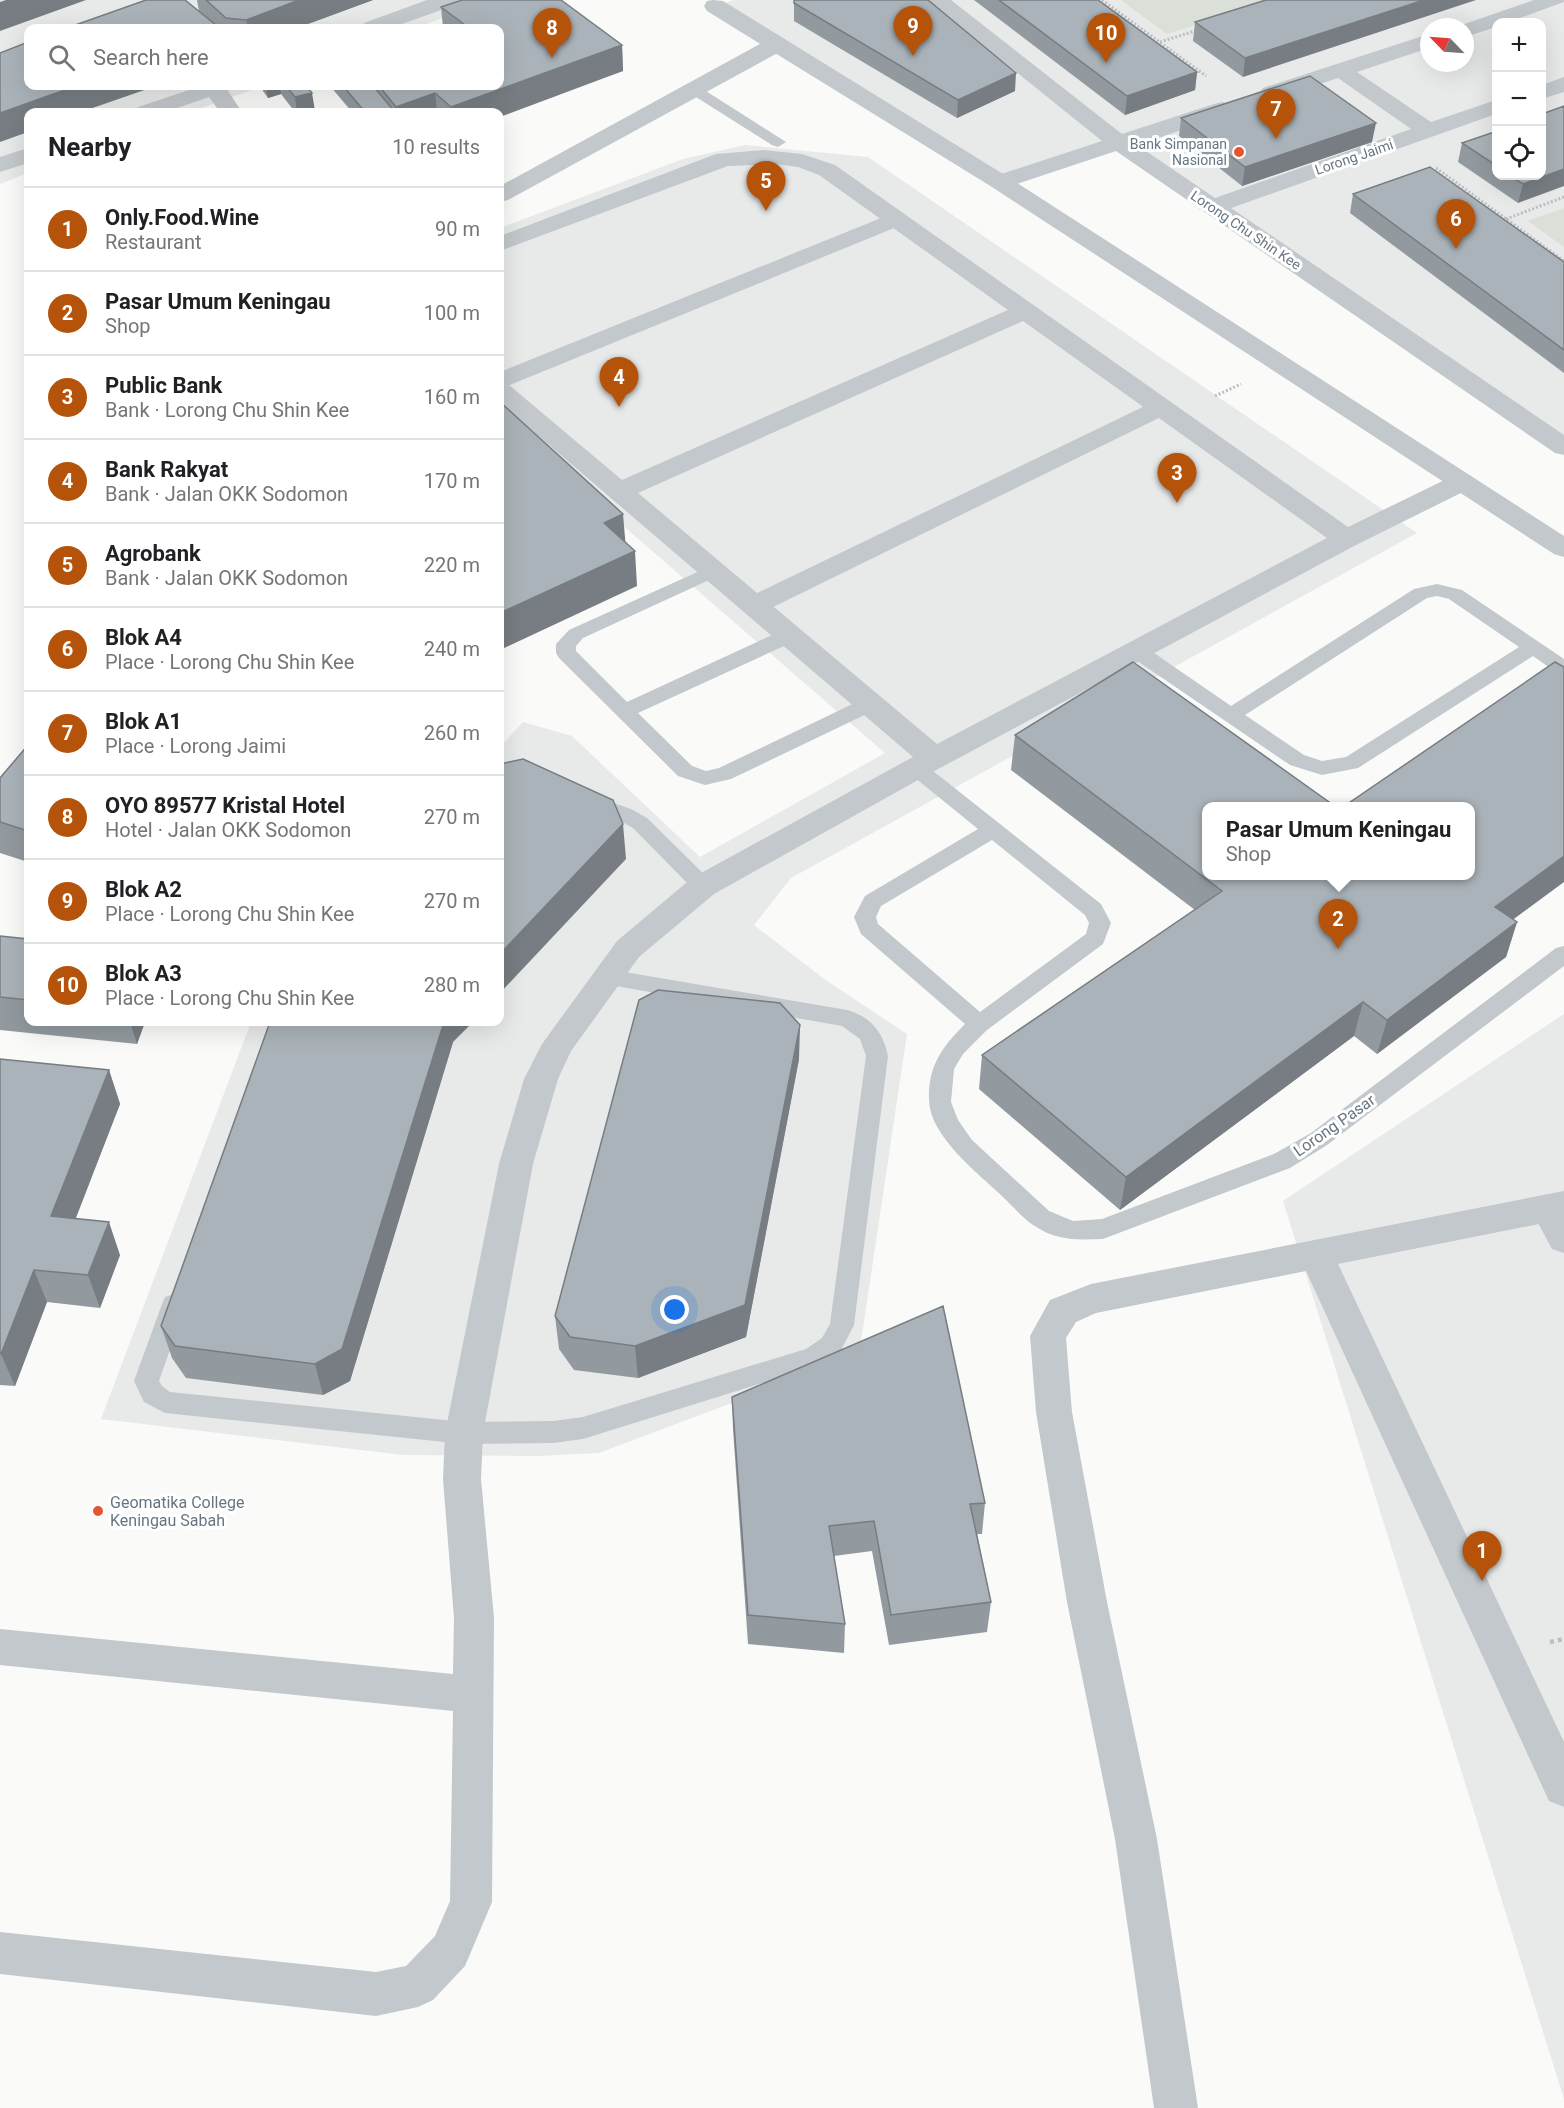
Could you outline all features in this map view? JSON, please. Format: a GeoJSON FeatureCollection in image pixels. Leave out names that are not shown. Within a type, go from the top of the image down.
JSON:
{"type":"FeatureCollection","features":[{"type":"Feature","properties":{"kind":"street"},"geometry":{"type":"LineString","coordinates":[[383,24],[447,0]]}},
{"type":"Feature","properties":{"kind":"street","name":"Lorong Chu Shin Kee"},"geometry":{"type":"LineString","coordinates":[[938,0],[1119,143],[1561,442]]}},
{"type":"Feature","properties":{"kind":"street"},"geometry":{"type":"LineString","coordinates":[[1474,27],[1555,0]]}},
{"type":"Feature","properties":{"kind":"street"},"geometry":{"type":"LineString","coordinates":[[718,2],[777,44],[1000,182],[1564,548]]}},
{"type":"Feature","properties":{"kind":"street"},"geometry":{"type":"LineString","coordinates":[[504,193],[777,44]]}},
{"type":"Feature","properties":{"kind":"street"},"geometry":{"type":"LineString","coordinates":[[1000,182],[1420,44]]}},
{"type":"Feature","properties":{"kind":"street"},"geometry":{"type":"LineString","coordinates":[[1340,70],[1429,131]]}},
{"type":"Feature","properties":{"kind":"street"},"geometry":{"type":"LineString","coordinates":[[1546,91],[1564,84]]}},
{"type":"Feature","properties":{"kind":"street"},"geometry":{"type":"LineString","coordinates":[[157,108],[208,90]]}},
{"type":"Feature","properties":{"kind":"street"},"geometry":{"type":"LineString","coordinates":[[219,90],[229,108]]}},
{"type":"Feature","properties":{"kind":"street","name":"Lorong Jaimi"},"geometry":{"type":"LineString","coordinates":[[1212,207],[1492,109]]}},
{"type":"Feature","properties":{"kind":"street"},"geometry":{"type":"LineString","coordinates":[[0,165],[24,156]]}},
{"type":"Feature","properties":{"kind":"street"},"geometry":{"type":"LineString","coordinates":[[504,242],[724,159],[792,158],[812,162],[827,170],[1346,539]]}},
{"type":"Feature","properties":{"kind":"street"},"geometry":{"type":"LineString","coordinates":[[504,379],[896,219]]}},
{"type":"Feature","properties":{"kind":"street"},"geometry":{"type":"LineString","coordinates":[[619,491],[1026,311]]}},
{"type":"Feature","properties":{"kind":"street"},"geometry":{"type":"LineString","coordinates":[[504,393],[870,704],[925,763]]}},
{"type":"Feature","properties":{"kind":"street"},"geometry":{"type":"LineString","coordinates":[[754,605],[1168,411]]}},
{"type":"Feature","properties":{"kind":"street"},"geometry":{"type":"LineString","coordinates":[[0,1953],[376,1994],[418,1985],[450,1952],[471,1902],[474,1618],[462,1479],[464,1433],[516,1164],[541,1079],[558,1044],[628,949],[703,886],[925,763],[1346,539],[1462,482]]}},
{"type":"Feature","properties":{"kind":"street"},"geometry":{"type":"LineString","coordinates":[[1176,2108],[1136,1839],[1087,1602],[1054,1412],[1048,1336],[1064,1311],[1091,1299],[1556,1206],[1564,1239]]}},
{"type":"Feature","properties":{"kind":"street"},"geometry":{"type":"LineString","coordinates":[[1316,1254],[1564,1787]]}},
{"type":"Feature","properties":{"kind":"street"},"geometry":{"type":"LineString","coordinates":[[0,1647],[474,1695]]}},
{"type":"Feature","properties":{"kind":"lane"},"geometry":{"type":"LineString","coordinates":[[693,89],[778,142]]}},
{"type":"Feature","properties":{"kind":"lane"},"geometry":{"type":"LineString","coordinates":[[713,571],[576,634],[566,644],[566,653],[685,771],[705,778],[724,774],[870,704]]}},
{"type":"Feature","properties":{"kind":"lane"},"geometry":{"type":"LineString","coordinates":[[1231,715],[1421,593],[1437,590],[1455,594],[1564,668]]}},
{"type":"Feature","properties":{"kind":"lane"},"geometry":{"type":"LineString","coordinates":[[625,711],[790,635]]}},
{"type":"Feature","properties":{"kind":"lane"},"geometry":{"type":"LineString","coordinates":[[1137,651],[1297,760],[1322,768],[1351,763],[1533,646]]}},
{"type":"Feature","properties":{"kind":"lane"},"geometry":{"type":"LineString","coordinates":[[925,763],[992,830],[1093,910],[1100,923],[1095,938],[979,1024],[868,928],[866,917],[873,901],[992,830]]}},
{"type":"Feature","properties":{"kind":"lane"},"geometry":{"type":"LineString","coordinates":[[570,795],[624,814],[640,823],[703,886]]}},
{"type":"Feature","properties":{"kind":"lane","name":"Lorong Pasar"},"geometry":{"type":"LineString","coordinates":[[979,1024],[955,1048],[943,1068],[940,1102],[948,1124],[964,1146],[1041,1218],[1071,1231],[1103,1229],[1282,1161],[1319,1139],[1564,954]]}},
{"type":"Feature","properties":{"kind":"lane"},"geometry":{"type":"LineString","coordinates":[[183,1280],[146,1381],[153,1394],[165,1402],[464,1433],[553,1432],[583,1428],[814,1357],[831,1345],[842,1325],[877,1056],[874,1039],[863,1026],[847,1018],[607,977]]}},
{"type":"Feature","properties":{"kind":"path"},"geometry":{"type":"LineString","coordinates":[[1102,0],[1248,101]]}},
{"type":"Feature","properties":{"kind":"path"},"geometry":{"type":"LineString","coordinates":[[1160,42],[1203,28]]}},
{"type":"Feature","properties":{"kind":"path"},"geometry":{"type":"LineString","coordinates":[[1400,142],[1564,261]]}},
{"type":"Feature","properties":{"kind":"path"},"geometry":{"type":"LineString","coordinates":[[1506,219],[1564,197]]}},
{"type":"Feature","properties":{"kind":"path"},"geometry":{"type":"LineString","coordinates":[[1168,411],[1283,365]]}},
{"type":"Feature","properties":{"kind":"shaded area"},"geometry":{"type":"Polygon","coordinates":[[[0,0],[492,0],[426,24],[24,24],[24,90],[252,90],[201,108],[24,108],[24,175],[0,184],[0,0]]]}},
{"type":"Feature","properties":{"kind":"shaded area"},"geometry":{"type":"Polygon","coordinates":[[[734,0],[1564,0],[1564,447],[1119,143],[1000,182],[715,6],[734,0]]]}},
{"type":"Feature","properties":{"kind":"shaded area"},"geometry":{"type":"Polygon","coordinates":[[[1121,0],[1273,0],[1167,34],[1121,0]]]}},
{"type":"Feature","properties":{"kind":"shaded area"},"geometry":{"type":"Polygon","coordinates":[[[745,145],[868,157],[1417,533],[791,878],[754,925],[827,981],[907,1034],[859,1355],[599,1453],[538,1456],[403,1455],[101,1419],[249,1026],[504,1026],[504,743],[523,722],[572,736],[700,857],[885,753],[504,422],[504,226],[683,159],[745,145]]]}},
{"type":"Feature","properties":{"kind":"shaded area"},"geometry":{"type":"Polygon","coordinates":[[[1564,208],[1564,247],[1528,221],[1564,208]]]}},
{"type":"Feature","properties":{"kind":"shaded area"},"geometry":{"type":"Polygon","coordinates":[[[1564,1014],[1564,2099],[1283,1201],[1564,1014]]]}},
{"type":"Feature","properties":{"kind":"building"},"geometry":{"type":"Polygon","coordinates":[[[146,0],[185,0],[215,24],[78,24],[146,0]]]}},
{"type":"Feature","properties":{"kind":"building"},"geometry":{"type":"Polygon","coordinates":[[[206,0],[299,0],[246,20],[226,18],[206,0]]]}},
{"type":"Feature","properties":{"kind":"building"},"geometry":{"type":"Polygon","coordinates":[[[462,0],[561,0],[622,45],[504,88],[504,24],[464,24],[441,7],[462,0]]]}},
{"type":"Feature","properties":{"kind":"building"},"geometry":{"type":"Polygon","coordinates":[[[794,0],[928,0],[1016,73],[958,100],[794,3],[794,0]]]}},
{"type":"Feature","properties":{"kind":"building"},"geometry":{"type":"Polygon","coordinates":[[[999,0],[1098,0],[1197,72],[1127,96],[999,0]]]}},
{"type":"Feature","properties":{"kind":"building"},"geometry":{"type":"Polygon","coordinates":[[[1266,0],[1424,0],[1245,58],[1195,22],[1266,0]]]}},
{"type":"Feature","properties":{"kind":"building"},"geometry":{"type":"Polygon","coordinates":[[[24,44],[24,90],[65,90],[0,113],[0,53],[24,44]]]}},
{"type":"Feature","properties":{"kind":"building"},"geometry":{"type":"Polygon","coordinates":[[[1310,76],[1376,123],[1245,167],[1181,118],[1310,76]]]}},
{"type":"Feature","properties":{"kind":"building"},"geometry":{"type":"Polygon","coordinates":[[[289,90],[309,90],[312,93],[295,97],[289,90]]]}},
{"type":"Feature","properties":{"kind":"building"},"geometry":{"type":"Polygon","coordinates":[[[346,90],[376,90],[392,108],[362,108],[346,90]]]}},
{"type":"Feature","properties":{"kind":"building"},"geometry":{"type":"Polygon","coordinates":[[[382,90],[498,90],[451,107],[435,93],[396,107],[382,90]]]}},
{"type":"Feature","properties":{"kind":"building"},"geometry":{"type":"Polygon","coordinates":[[[1564,106],[1564,169],[1546,176],[1546,126],[1546,113],[1564,106]]]}},
{"type":"Feature","properties":{"kind":"building"},"geometry":{"type":"Polygon","coordinates":[[[1492,133],[1492,163],[1462,143],[1492,133]]]}},
{"type":"Feature","properties":{"kind":"building"},"geometry":{"type":"Polygon","coordinates":[[[1430,167],[1564,262],[1564,350],[1353,194],[1430,167]]]}},
{"type":"Feature","properties":{"kind":"building"},"geometry":{"type":"Polygon","coordinates":[[[1516,180],[1534,180],[1523,184],[1516,180]]]}},
{"type":"Feature","properties":{"kind":"building"},"geometry":{"type":"Polygon","coordinates":[[[504,406],[623,514],[604,523],[635,551],[504,611],[504,406]]]}},
{"type":"Feature","properties":{"kind":"building"},"geometry":{"type":"Polygon","coordinates":[[[1133,662],[1329,802],[1202,802],[1202,876],[1015,735],[1133,662]]]}},
{"type":"Feature","properties":{"kind":"building"},"geometry":{"type":"Polygon","coordinates":[[[1555,662],[1564,667],[1564,856],[1495,907],[1517,922],[1387,1020],[1363,1002],[1126,1177],[982,1055],[1222,891],[1207,880],[1475,880],[1475,802],[1350,802],[1555,662]]]}},
{"type":"Feature","properties":{"kind":"building"},"geometry":{"type":"Polygon","coordinates":[[[24,750],[24,830],[0,822],[0,778],[24,750]]]}},
{"type":"Feature","properties":{"kind":"building"},"geometry":{"type":"Polygon","coordinates":[[[523,759],[613,800],[623,824],[504,950],[504,763],[523,759]]]}},
{"type":"Feature","properties":{"kind":"building"},"geometry":{"type":"Polygon","coordinates":[[[0,936],[24,939],[24,1000],[0,997],[0,936]]]}},
{"type":"Feature","properties":{"kind":"building"},"geometry":{"type":"Polygon","coordinates":[[[658,990],[780,1003],[800,1025],[745,1305],[635,1346],[570,1337],[555,1316],[639,1000],[658,990]]]}},
{"type":"Feature","properties":{"kind":"building"},"geometry":{"type":"Polygon","coordinates":[[[269,1026],[443,1026],[342,1349],[315,1364],[175,1346],[161,1326],[269,1026]]]}},
{"type":"Feature","properties":{"kind":"building"},"geometry":{"type":"Polygon","coordinates":[[[0,1059],[109,1070],[51,1216],[109,1222],[88,1275],[34,1270],[1,1354],[0,1354],[0,1059]]]}},
{"type":"Feature","properties":{"kind":"building"},"geometry":{"type":"Polygon","coordinates":[[[943,1306],[985,1503],[970,1504],[991,1602],[891,1615],[874,1521],[829,1526],[845,1624],[748,1615],[732,1397],[943,1306]]]}},
{"type":"Feature","properties":{"kind":"place","name":"Blok A2"},"geometry":{"type":"Point","coordinates":[913,56]}},
{"type":"Feature","properties":{"kind":"place","name":"OYO 89577 Kristal Hotel"},"geometry":{"type":"Point","coordinates":[552,58]}},
{"type":"Feature","properties":{"kind":"place","name":"Blok A3"},"geometry":{"type":"Point","coordinates":[1106,63]}},
{"type":"Feature","properties":{"kind":"place","name":"Blok A1"},"geometry":{"type":"Point","coordinates":[1276,139]}},
{"type":"Feature","properties":{"kind":"place","name":"Bank Simpanan Nasional"},"geometry":{"type":"Point","coordinates":[1239,152]}},
{"type":"Feature","properties":{"kind":"place","name":"Agrobank"},"geometry":{"type":"Point","coordinates":[766,211]}},
{"type":"Feature","properties":{"kind":"place","name":"Blok A4"},"geometry":{"type":"Point","coordinates":[1456,249]}},
{"type":"Feature","properties":{"kind":"place","name":"Bank Rakyat"},"geometry":{"type":"Point","coordinates":[619,407]}},
{"type":"Feature","properties":{"kind":"place","name":"Public Bank"},"geometry":{"type":"Point","coordinates":[1177,503]}},
{"type":"Feature","properties":{"kind":"place","name":"Pasar Umum Keningau"},"geometry":{"type":"Point","coordinates":[1338,949]}},
{"type":"Feature","properties":{"kind":"place","name":"Geomatika College Keningau Sabah"},"geometry":{"type":"Point","coordinates":[98,1511]}},
{"type":"Feature","properties":{"kind":"place","name":"Only.Food.Wine"},"geometry":{"type":"Point","coordinates":[1482,1581]}}]}
